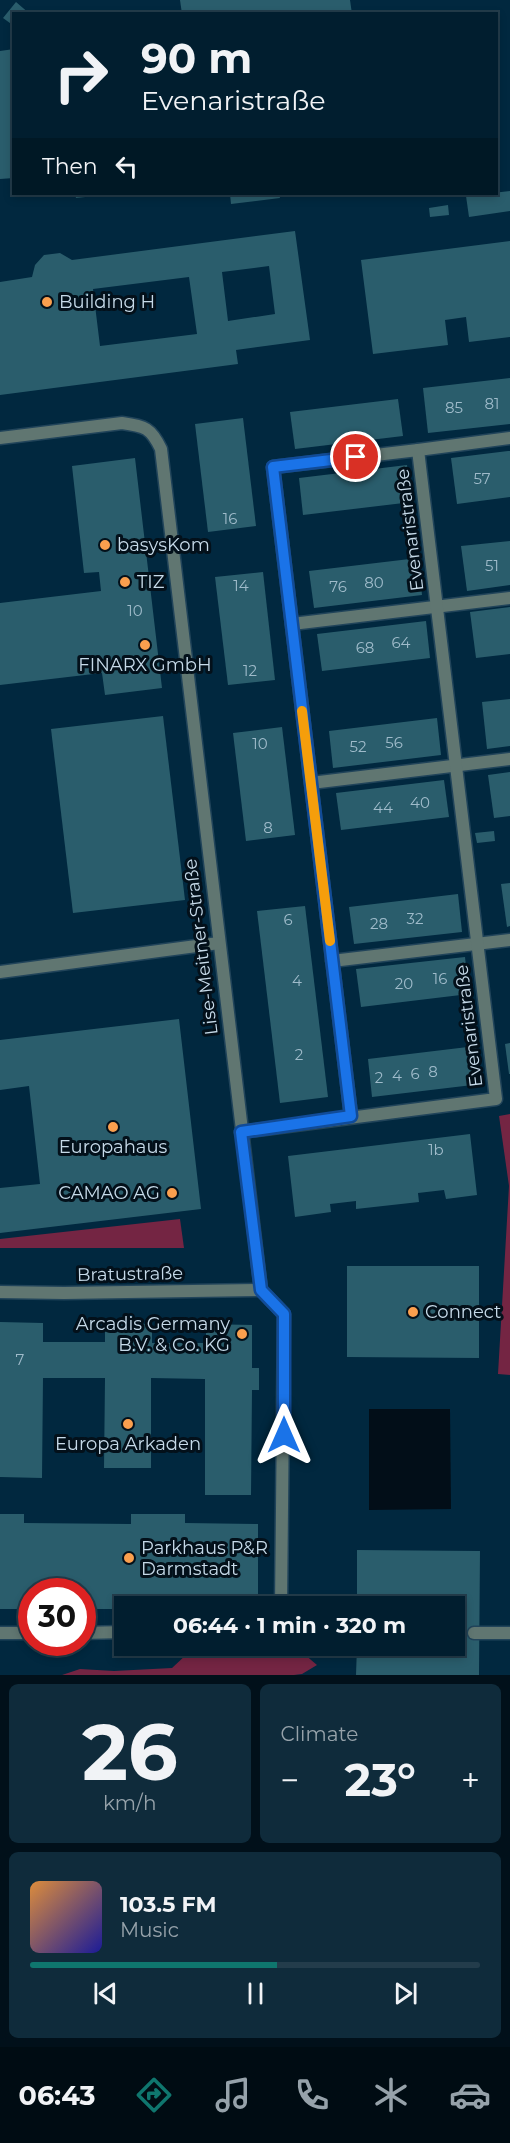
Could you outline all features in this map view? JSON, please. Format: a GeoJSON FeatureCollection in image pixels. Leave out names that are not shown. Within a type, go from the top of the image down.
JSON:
{"type":"FeatureCollection","features":[{"type":"Feature","properties":{"kind":"street","name":"Lise-Meitner-Straße"},"geometry":{"type":"LineString","coordinates":[[0,438],[122,423],[141,425],[154,434],[160,449],[261,1290]]}},
{"type":"Feature","properties":{"kind":"street","name":"Evenaristraße"},"geometry":{"type":"LineString","coordinates":[[510,438],[273,467],[292,624],[510,598]]}},
{"type":"Feature","properties":{"kind":"street","name":"Evenaristraße"},"geometry":{"type":"LineString","coordinates":[[241,1132],[495,1099],[418,450]]}},
{"type":"Feature","properties":{"kind":"street"},"geometry":{"type":"LineString","coordinates":[[292,624],[351,1116]]}},
{"type":"Feature","properties":{"kind":"street"},"geometry":{"type":"LineString","coordinates":[[311,783],[510,759]]}},
{"type":"Feature","properties":{"kind":"street","name":"Evenaristraße"},"geometry":{"type":"LineString","coordinates":[[332,961],[510,940]]}},
{"type":"Feature","properties":{"kind":"street"},"geometry":{"type":"LineString","coordinates":[[0,972],[219,943]]}},
{"type":"Feature","properties":{"kind":"street"},"geometry":{"type":"LineString","coordinates":[[261,1290],[284,1314],[282,1596]]}},
{"type":"Feature","properties":{"kind":"street","name":"Bratustraße"},"geometry":{"type":"LineString","coordinates":[[0,1292],[261,1290]]}},
{"type":"Feature","properties":{"kind":"street"},"geometry":{"type":"LineString","coordinates":[[96,1632],[114,1632]]}},
{"type":"Feature","properties":{"kind":"street"},"geometry":{"type":"LineString","coordinates":[[0,1633],[18,1633]]}},
{"type":"Feature","properties":{"kind":"street"},"geometry":{"type":"LineString","coordinates":[[474,1633],[510,1633]]}},
{"type":"Feature","properties":{"kind":"shaded area"},"geometry":{"type":"Polygon","coordinates":[[[510,1114],[510,1375],[498,1374],[509,1186],[499,1116],[510,1114]]]}},
{"type":"Feature","properties":{"kind":"shaded area"},"geometry":{"type":"Polygon","coordinates":[[[180,1219],[184,1248],[0,1248],[0,1239],[180,1219]]]}},
{"type":"Feature","properties":{"kind":"shaded area"},"geometry":{"type":"Polygon","coordinates":[[[369,1409],[450,1409],[451,1509],[369,1510],[369,1409]]]}},
{"type":"Feature","properties":{"kind":"shaded area"},"geometry":{"type":"Polygon","coordinates":[[[185,1656],[306,1656],[317,1665],[302,1674],[294,1675],[62,1675],[80,1669],[114,1671],[172,1668],[185,1656]]]}},
{"type":"Feature","properties":{"kind":"building"},"geometry":{"type":"Polygon","coordinates":[[[180,0],[350,0],[352,12],[182,12],[180,0]]]}},
{"type":"Feature","properties":{"kind":"building"},"geometry":{"type":"Polygon","coordinates":[[[16,2],[28,12],[12,12],[12,25],[3,18],[16,2]]]}},
{"type":"Feature","properties":{"kind":"building"},"geometry":{"type":"Polygon","coordinates":[[[12,49],[12,178],[0,179],[0,51],[12,49]]]}},
{"type":"Feature","properties":{"kind":"building"},"geometry":{"type":"Polygon","coordinates":[[[510,191],[510,211],[469,217],[466,196],[498,195],[498,192],[510,191]]]}},
{"type":"Feature","properties":{"kind":"building"},"geometry":{"type":"Polygon","coordinates":[[[75,195],[104,195],[76,198],[75,195]]]}},
{"type":"Feature","properties":{"kind":"building"},"geometry":{"type":"Polygon","coordinates":[[[230,195],[279,195],[280,198],[231,204],[230,195]]]}},
{"type":"Feature","properties":{"kind":"building"},"geometry":{"type":"Polygon","coordinates":[[[448,205],[449,215],[430,217],[429,208],[448,205]]]}},
{"type":"Feature","properties":{"kind":"building","name":"Building H"},"geometry":{"type":"Polygon","coordinates":[[[295,231],[310,340],[236,350],[238,364],[0,395],[0,282],[32,277],[35,265],[44,255],[60,253],[72,260],[295,231]],[[269,266],[222,272],[228,321],[275,314],[269,266]],[[189,277],[93,289],[100,346],[197,334],[189,277]]]}},
{"type":"Feature","properties":{"kind":"building"},"geometry":{"type":"Polygon","coordinates":[[[510,241],[510,337],[469,342],[466,317],[445,320],[448,345],[373,354],[361,260],[510,241]]]}},
{"type":"Feature","properties":{"kind":"building"},"geometry":{"type":"Polygon","coordinates":[[[510,378],[510,424],[428,433],[423,388],[510,378]]]}},
{"type":"Feature","properties":{"kind":"building"},"geometry":{"type":"Polygon","coordinates":[[[398,399],[403,436],[295,449],[290,412],[398,399]]]}},
{"type":"Feature","properties":{"kind":"building"},"geometry":{"type":"Polygon","coordinates":[[[243,418],[256,526],[208,532],[195,424],[243,418]]]}},
{"type":"Feature","properties":{"kind":"building"},"geometry":{"type":"Polygon","coordinates":[[[510,451],[510,497],[457,504],[451,458],[510,451]]]}},
{"type":"Feature","properties":{"kind":"building","name":"TIZ"},"geometry":{"type":"Polygon","coordinates":[[[135,458],[162,688],[105,695],[102,673],[0,685],[0,603],[101,591],[99,572],[84,573],[72,466],[135,458]]]}},
{"type":"Feature","properties":{"kind":"building"},"geometry":{"type":"Polygon","coordinates":[[[407,465],[412,502],[303,515],[299,478],[407,465]]]}},
{"type":"Feature","properties":{"kind":"building"},"geometry":{"type":"Polygon","coordinates":[[[510,541],[510,585],[467,591],[461,546],[510,541]]]}},
{"type":"Feature","properties":{"kind":"building"},"geometry":{"type":"Polygon","coordinates":[[[418,558],[422,595],[314,608],[309,571],[418,558]]]}},
{"type":"Feature","properties":{"kind":"building"},"geometry":{"type":"Polygon","coordinates":[[[263,572],[275,680],[228,685],[215,577],[263,572]]]}},
{"type":"Feature","properties":{"kind":"building"},"geometry":{"type":"Polygon","coordinates":[[[510,607],[510,654],[476,658],[470,612],[510,607]]]}},
{"type":"Feature","properties":{"kind":"building"},"geometry":{"type":"Polygon","coordinates":[[[426,621],[430,658],[322,671],[317,634],[426,621]]]}},
{"type":"Feature","properties":{"kind":"building"},"geometry":{"type":"Polygon","coordinates":[[[510,699],[510,746],[487,749],[482,702],[510,699]]]}},
{"type":"Feature","properties":{"kind":"building"},"geometry":{"type":"Polygon","coordinates":[[[163,716],[185,900],[73,913],[51,729],[163,716]]]}},
{"type":"Feature","properties":{"kind":"building"},"geometry":{"type":"Polygon","coordinates":[[[437,718],[441,755],[333,768],[329,731],[437,718]]]}},
{"type":"Feature","properties":{"kind":"building"},"geometry":{"type":"Polygon","coordinates":[[[282,727],[295,835],[246,841],[233,733],[282,727]]]}},
{"type":"Feature","properties":{"kind":"building"},"geometry":{"type":"Polygon","coordinates":[[[510,772],[510,816],[494,818],[488,775],[510,772]]]}},
{"type":"Feature","properties":{"kind":"building"},"geometry":{"type":"Polygon","coordinates":[[[444,780],[449,817],[341,830],[336,793],[444,780]]]}},
{"type":"Feature","properties":{"kind":"building"},"geometry":{"type":"Polygon","coordinates":[[[494,831],[495,841],[477,843],[475,833],[494,831]]]}},
{"type":"Feature","properties":{"kind":"building"},"geometry":{"type":"Polygon","coordinates":[[[510,883],[510,926],[507,927],[501,884],[510,883]]]}},
{"type":"Feature","properties":{"kind":"building"},"geometry":{"type":"Polygon","coordinates":[[[458,894],[462,932],[354,944],[349,907],[458,894]]]}},
{"type":"Feature","properties":{"kind":"building"},"geometry":{"type":"Polygon","coordinates":[[[305,906],[328,1097],[280,1103],[257,911],[305,906]]]}},
{"type":"Feature","properties":{"kind":"building"},"geometry":{"type":"Polygon","coordinates":[[[465,957],[469,994],[361,1007],[356,969],[465,957]]]}},
{"type":"Feature","properties":{"kind":"building","name":"Europahaus"},"geometry":{"type":"Polygon","coordinates":[[[179,1019],[201,1209],[0,1233],[0,1188],[40,1184],[29,1086],[0,1090],[0,1040],[179,1019]]]}},
{"type":"Feature","properties":{"kind":"building"},"geometry":{"type":"Polygon","coordinates":[[[510,1043],[510,1074],[509,1074],[505,1044],[510,1043]]]}},
{"type":"Feature","properties":{"kind":"building"},"geometry":{"type":"Polygon","coordinates":[[[476,1046],[481,1084],[372,1097],[368,1059],[476,1046]]]}},
{"type":"Feature","properties":{"kind":"building"},"geometry":{"type":"Polygon","coordinates":[[[470,1134],[477,1195],[446,1199],[444,1190],[418,1193],[419,1202],[356,1209],[356,1201],[330,1204],[331,1212],[295,1217],[288,1156],[470,1134]]]}},
{"type":"Feature","properties":{"kind":"building","name":"Connect"},"geometry":{"type":"Polygon","coordinates":[[[347,1266],[479,1266],[479,1358],[347,1357],[347,1266]]]}},
{"type":"Feature","properties":{"kind":"building","name":"Europa Arkaden"},"geometry":{"type":"Polygon","coordinates":[[[0,1322],[43,1323],[43,1342],[105,1342],[105,1323],[152,1324],[152,1343],[206,1343],[206,1324],[252,1325],[252,1368],[259,1368],[259,1390],[252,1390],[251,1495],[205,1495],[205,1379],[151,1378],[151,1468],[104,1468],[105,1378],[43,1378],[42,1478],[0,1477],[0,1322]]]}},
{"type":"Feature","properties":{"kind":"building","name":"Parkhaus P&R Darmstadt"},"geometry":{"type":"Polygon","coordinates":[[[0,1514],[24,1514],[24,1523],[131,1524],[131,1514],[185,1514],[185,1523],[258,1524],[258,1596],[114,1596],[114,1609],[96,1609],[96,1578],[18,1578],[18,1609],[0,1609],[0,1514]]]}},
{"type":"Feature","properties":{"kind":"building"},"geometry":{"type":"Polygon","coordinates":[[[357,1550],[480,1551],[479,1675],[356,1675],[357,1656],[465,1656],[465,1596],[357,1596],[357,1550]]]}},
{"type":"Feature","properties":{"kind":"tunnel"},"geometry":{"type":"LineString","coordinates":[[465,1633],[474,1633]]}},
{"type":"Feature","properties":{"kind":"slow traffic"},"geometry":{"type":"LineString","coordinates":[[302,711],[330,941]]}},
{"type":"Feature","properties":{"kind":"place","name":"Building H"},"geometry":{"type":"Point","coordinates":[47,302]}},
{"type":"Feature","properties":{"kind":"place","name":"basysKom"},"geometry":{"type":"Point","coordinates":[105,545]}},
{"type":"Feature","properties":{"kind":"place","name":"TIZ"},"geometry":{"type":"Point","coordinates":[125,582]}},
{"type":"Feature","properties":{"kind":"place","name":"FINARX GmbH"},"geometry":{"type":"Point","coordinates":[145,645]}},
{"type":"Feature","properties":{"kind":"place","name":"Europahaus"},"geometry":{"type":"Point","coordinates":[113,1127]}},
{"type":"Feature","properties":{"kind":"place","name":"CAMAO AG"},"geometry":{"type":"Point","coordinates":[172,1193]}},
{"type":"Feature","properties":{"kind":"place","name":"Connect"},"geometry":{"type":"Point","coordinates":[413,1312]}},
{"type":"Feature","properties":{"kind":"place","name":"Arcadis Germany B.V. & Co. KG"},"geometry":{"type":"Point","coordinates":[242,1334]}},
{"type":"Feature","properties":{"kind":"place","name":"Europa Arkaden"},"geometry":{"type":"Point","coordinates":[128,1424]}},
{"type":"Feature","properties":{"kind":"place","name":"Parkhaus P&R Darmstadt"},"geometry":{"type":"Point","coordinates":[129,1558]}},
{"type":"Feature","properties":{"kind":"route"},"geometry":{"type":"LineString","coordinates":[[284,1435],[284,1314],[261,1290],[241,1132],[351,1116],[273,467],[356,457]]}}]}
